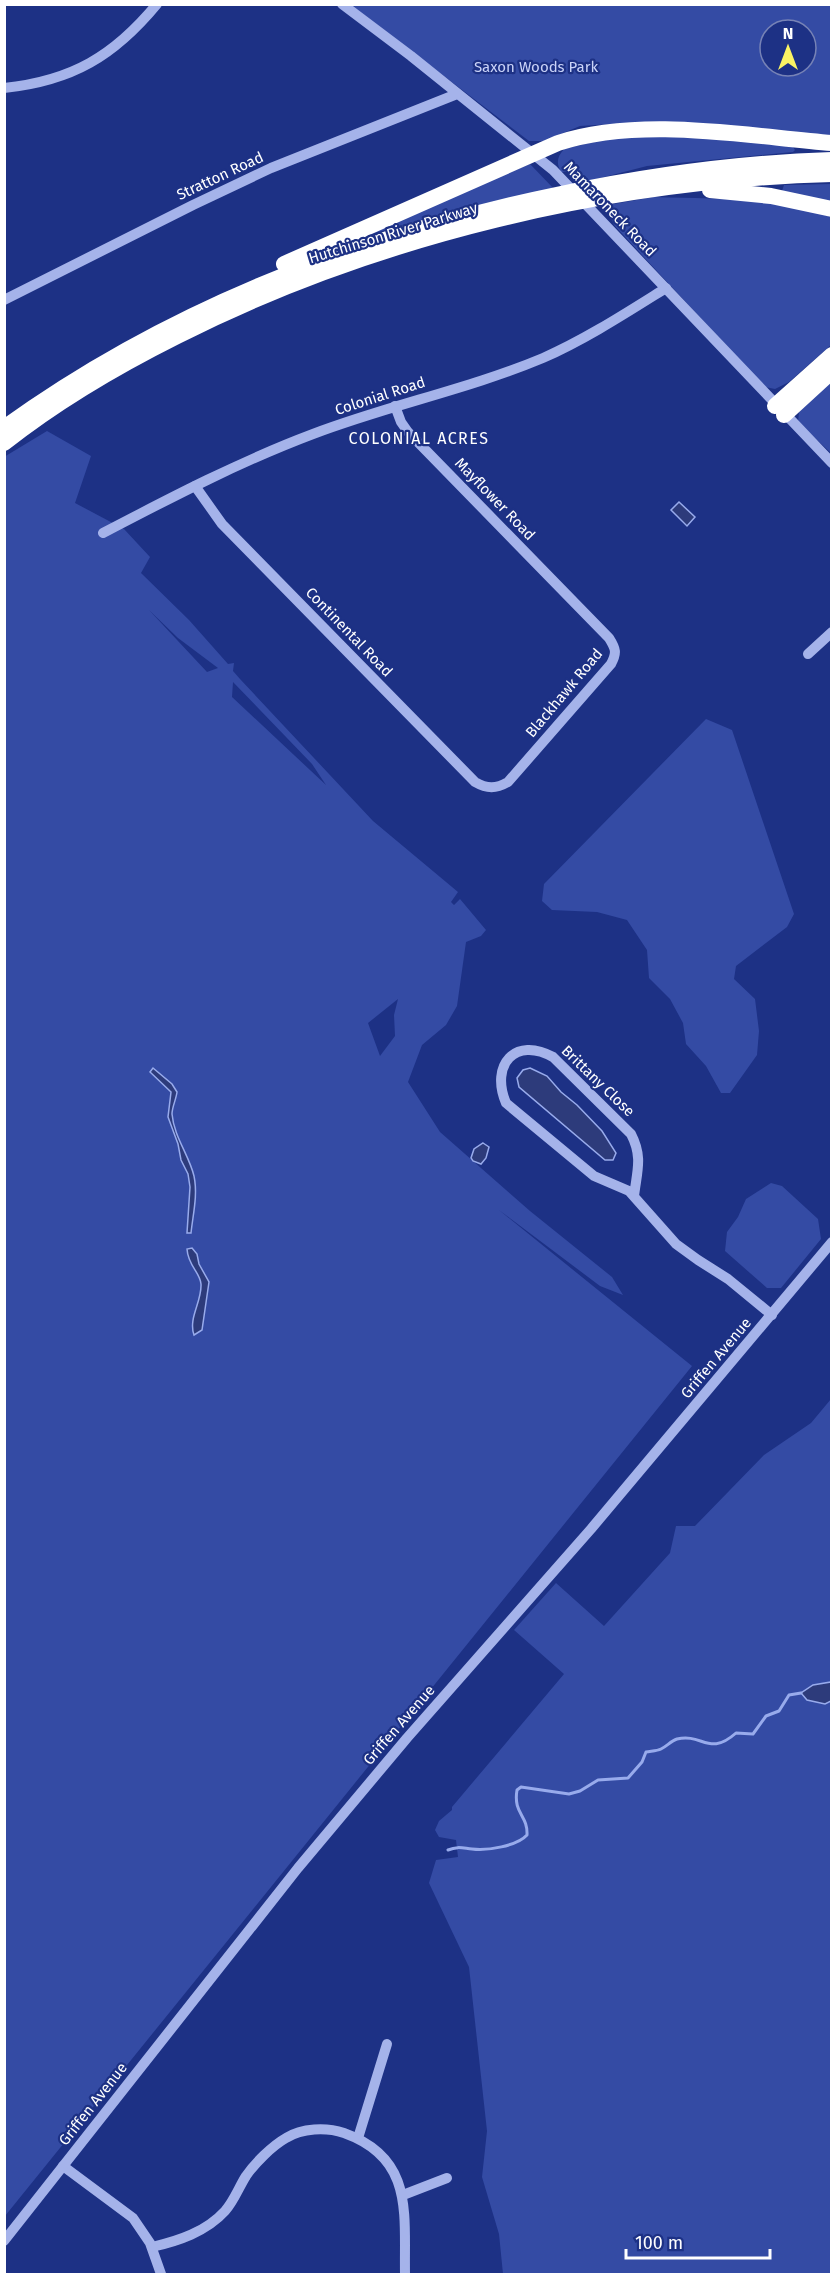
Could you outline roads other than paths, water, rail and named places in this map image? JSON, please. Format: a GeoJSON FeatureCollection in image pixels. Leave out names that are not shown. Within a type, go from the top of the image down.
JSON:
{"type":"FeatureCollection","features":[{"type":"Feature","properties":{"kind":"highway"},"geometry":{"type":"LineString","coordinates":[[203,310],[257,276],[558,143],[580,136],[636,129],[831,143]]}},
{"type":"Feature","properties":{"kind":"highway","name":"Hutchinson River Parkway"},"geometry":{"type":"LineString","coordinates":[[4,428],[93,368],[203,310],[266,282],[365,245],[500,207],[597,186],[677,172],[782,162],[831,160]]}},
{"type":"Feature","properties":{"kind":"highway","name":"Hutchinson River Parkway"},"geometry":{"type":"LineString","coordinates":[[4,443],[66,399],[132,360],[219,315],[364,258],[464,229],[557,207],[652,189],[724,180],[831,174]]}},
{"type":"Feature","properties":{"kind":"highway"},"geometry":{"type":"LineString","coordinates":[[652,189],[756,194],[831,209]]}},
{"type":"Feature","properties":{"kind":"highway"},"geometry":{"type":"LineString","coordinates":[[780,411],[831,355]]}},
{"type":"Feature","properties":{"kind":"highway"},"geometry":{"type":"LineString","coordinates":[[780,411],[831,371]]}},
{"type":"Feature","properties":{"kind":"street"},"geometry":{"type":"LineString","coordinates":[[4,88],[26,86],[91,64],[124,41],[157,4]]}},
{"type":"Feature","properties":{"kind":"street","name":"Mamaroneck Road"},"geometry":{"type":"LineString","coordinates":[[342,4],[535,154],[603,222],[831,463]]}},
{"type":"Feature","properties":{"kind":"street","name":"Stratton Road"},"geometry":{"type":"LineString","coordinates":[[4,300],[271,168],[457,94]]}},
{"type":"Feature","properties":{"kind":"street","name":"Colonial Road"},"geometry":{"type":"LineString","coordinates":[[103,533],[227,470],[311,435],[506,372],[542,358],[588,335],[666,288]]}},
{"type":"Feature","properties":{"kind":"street","name":"Mayflower Road"},"geometry":{"type":"LineString","coordinates":[[395,406],[408,432],[581,608]]}},
{"type":"Feature","properties":{"kind":"street","name":"Continental Road"},"geometry":{"type":"LineString","coordinates":[[195,486],[222,524],[475,782],[490,788]]}},
{"type":"Feature","properties":{"kind":"street","name":"Blackhawk Road"},"geometry":{"type":"LineString","coordinates":[[490,788],[502,786],[508,782],[615,656],[615,647],[609,638],[581,608]]}},
{"type":"Feature","properties":{"kind":"street"},"geometry":{"type":"LineString","coordinates":[[808,654],[831,632]]}},
{"type":"Feature","properties":{"kind":"street","name":"Brittany Close"},"geometry":{"type":"LineString","coordinates":[[634,1196],[639,1156],[638,1147],[631,1134],[553,1057],[540,1049],[526,1050],[512,1055],[504,1065],[500,1077],[501,1090],[506,1103],[594,1176],[629,1191],[676,1244],[728,1279],[772,1315]]}},
{"type":"Feature","properties":{"kind":"street","name":"Griffen Avenue"},"geometry":{"type":"LineString","coordinates":[[4,2241],[305,1860],[406,1738],[587,1534],[831,1242]]}},
{"type":"Feature","properties":{"kind":"street"},"geometry":{"type":"LineString","coordinates":[[358,2138],[387,2044]]}},
{"type":"Feature","properties":{"kind":"street"},"geometry":{"type":"LineString","coordinates":[[152,2247],[178,2241],[213,2222],[225,2211],[247,2174],[286,2138],[302,2131],[335,2130],[370,2145],[386,2160],[396,2175],[403,2194],[405,2274]]}},
{"type":"Feature","properties":{"kind":"street"},"geometry":{"type":"LineString","coordinates":[[63,2166],[133,2218],[152,2247],[161,2274]]}},
{"type":"Feature","properties":{"kind":"street"},"geometry":{"type":"LineString","coordinates":[[403,2194],[447,2178]]}},
{"type":"Feature","properties":{"kind":"waterway"},"geometry":{"type":"LineString","coordinates":[[448,1850],[501,1847],[527,1835],[527,1828],[516,1798],[517,1790],[521,1787],[569,1794],[580,1791],[598,1780],[628,1778],[642,1762],[646,1752],[661,1749],[677,1739],[686,1738],[712,1744],[727,1740],[736,1733],[753,1734],[766,1716],[779,1711],[789,1695],[801,1693]]}},
{"type":"Feature","properties":{"kind":"district","name":"COLONIAL ACRES"},"geometry":{"type":"Point","coordinates":[419,438]}},
{"type":"Feature","properties":{"kind":"park label","name":"Saxon Woods Park"},"geometry":{"type":"Point","coordinates":[536,67]}}]}
